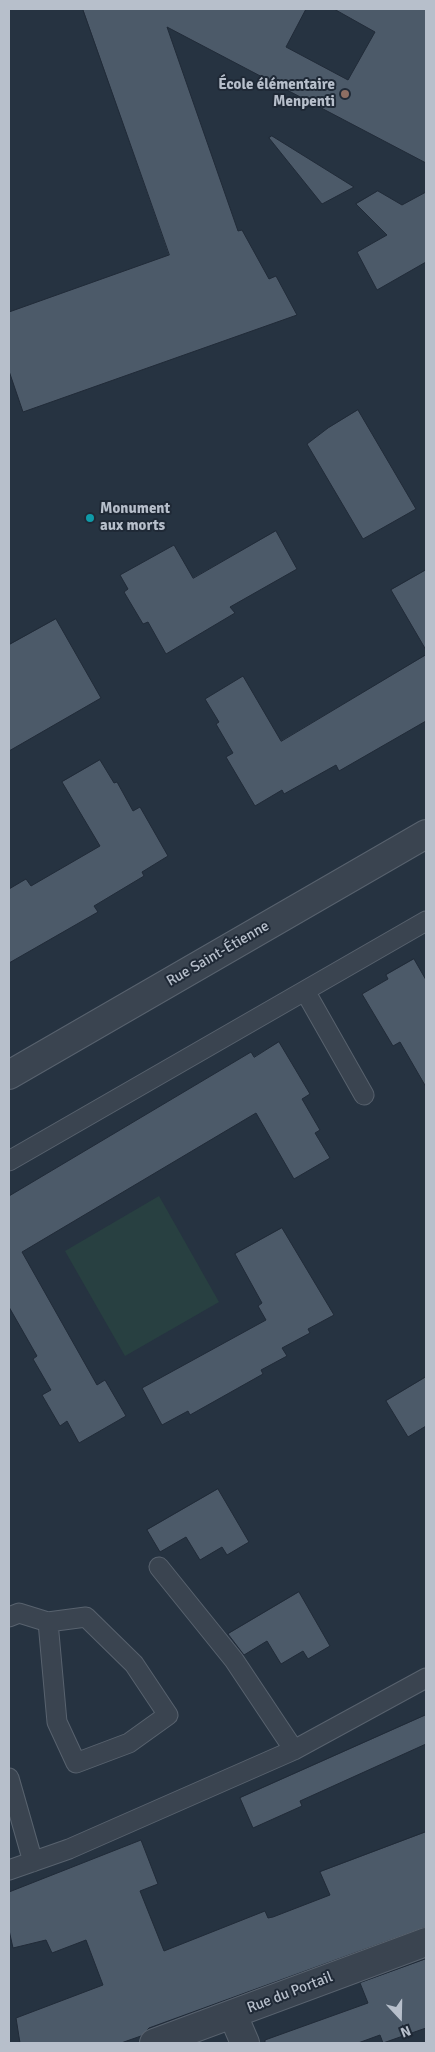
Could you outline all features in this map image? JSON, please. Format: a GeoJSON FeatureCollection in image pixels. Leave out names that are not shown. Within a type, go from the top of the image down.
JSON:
{"type":"FeatureCollection","features":[{"type":"Feature","properties":{"kind":"street","name":"Rue Saint-Étienne"},"geometry":{"type":"LineString","coordinates":[[9,1075],[426,834]]}},
{"type":"Feature","properties":{"kind":"street","name":"Rue du Portail"},"geometry":{"type":"LineString","coordinates":[[154,2043],[426,1942]]}},
{"type":"Feature","properties":{"kind":"street"},"geometry":{"type":"LineString","coordinates":[[233,2014],[245,2043]]}},
{"type":"Feature","properties":{"kind":"lane"},"geometry":{"type":"LineString","coordinates":[[9,1161],[426,921]]}},
{"type":"Feature","properties":{"kind":"lane"},"geometry":{"type":"LineString","coordinates":[[305,991],[364,1095]]}},
{"type":"Feature","properties":{"kind":"lane"},"geometry":{"type":"LineString","coordinates":[[159,1567],[234,1660],[294,1750]]}},
{"type":"Feature","properties":{"kind":"lane"},"geometry":{"type":"LineString","coordinates":[[9,1617],[19,1613],[48,1622],[86,1616],[134,1664],[168,1715],[130,1743],[76,1763],[57,1722],[48,1622]]}},
{"type":"Feature","properties":{"kind":"lane"},"geometry":{"type":"LineString","coordinates":[[9,1870],[69,1849],[294,1750],[426,1678]]}},
{"type":"Feature","properties":{"kind":"lane"},"geometry":{"type":"LineString","coordinates":[[9,1778],[33,1862]]}},
{"type":"Feature","properties":{"kind":"green space"},"geometry":{"type":"Polygon","coordinates":[[[159,1196],[219,1302],[125,1356],[65,1251],[159,1196]]]}},
{"type":"Feature","properties":{"kind":"building"},"geometry":{"type":"Polygon","coordinates":[[[83,9],[306,9],[286,47],[348,80],[375,32],[334,9],[426,9],[426,163],[167,27],[238,231],[242,230],[269,279],[276,276],[297,315],[23,412],[9,371],[9,312],[169,255],[83,9]]]}},
{"type":"Feature","properties":{"kind":"building"},"geometry":{"type":"Polygon","coordinates":[[[272,136],[354,187],[322,204],[269,138],[272,136]]]}},
{"type":"Feature","properties":{"kind":"building"},"geometry":{"type":"Polygon","coordinates":[[[378,191],[402,205],[426,192],[426,262],[377,290],[357,252],[387,235],[356,204],[378,191]]]}},
{"type":"Feature","properties":{"kind":"building"},"geometry":{"type":"Polygon","coordinates":[[[358,410],[416,509],[363,539],[307,444],[328,428],[358,410]]]}},
{"type":"Feature","properties":{"kind":"building"},"geometry":{"type":"Polygon","coordinates":[[[276,531],[297,569],[230,607],[235,613],[166,654],[148,622],[143,624],[124,592],[128,589],[120,575],[174,545],[193,578],[276,531]]]}},
{"type":"Feature","properties":{"kind":"building"},"geometry":{"type":"Polygon","coordinates":[[[426,570],[426,650],[391,590],[426,570]]]}},
{"type":"Feature","properties":{"kind":"building"},"geometry":{"type":"Polygon","coordinates":[[[56,619],[101,698],[9,751],[9,645],[56,619]]]}},
{"type":"Feature","properties":{"kind":"building"},"geometry":{"type":"Polygon","coordinates":[[[426,655],[426,721],[339,771],[336,765],[284,794],[282,790],[255,806],[226,757],[233,753],[216,724],[219,722],[205,699],[243,676],[281,741],[426,655]]]}},
{"type":"Feature","properties":{"kind":"building"},"geometry":{"type":"Polygon","coordinates":[[[100,760],[114,783],[117,782],[133,811],[140,807],[168,856],[142,872],[144,876],[94,906],[98,912],[9,963],[9,889],[26,879],[31,886],[100,846],[62,782],[100,760]]]}},
{"type":"Feature","properties":{"kind":"building"},"geometry":{"type":"Polygon","coordinates":[[[414,959],[426,980],[426,1087],[400,1042],[393,1046],[362,994],[388,979],[386,975],[414,959]]]}},
{"type":"Feature","properties":{"kind":"building"},"geometry":{"type":"Polygon","coordinates":[[[279,1042],[310,1094],[302,1099],[320,1130],[315,1133],[330,1158],[294,1179],[256,1113],[22,1252],[97,1385],[105,1380],[126,1416],[79,1443],[67,1421],[60,1426],[42,1395],[51,1390],[33,1359],[37,1356],[9,1307],[9,1196],[251,1052],[254,1057],[279,1042]]]}},
{"type":"Feature","properties":{"kind":"building"},"geometry":{"type":"Polygon","coordinates":[[[282,1228],[334,1315],[308,1329],[310,1333],[282,1348],[287,1356],[261,1370],[263,1374],[190,1415],[188,1411],[162,1425],[142,1388],[266,1320],[258,1306],[262,1303],[235,1254],[282,1228]]]}},
{"type":"Feature","properties":{"kind":"building"},"geometry":{"type":"Polygon","coordinates":[[[426,1377],[426,1426],[408,1437],[386,1401],[426,1377]]]}},
{"type":"Feature","properties":{"kind":"building"},"geometry":{"type":"Polygon","coordinates":[[[218,1489],[249,1542],[227,1555],[222,1547],[200,1560],[186,1537],[160,1552],[147,1530],[218,1489]]]}},
{"type":"Feature","properties":{"kind":"building"},"geometry":{"type":"Polygon","coordinates":[[[299,1592],[330,1646],[308,1659],[303,1651],[281,1664],[267,1641],[244,1655],[228,1634],[299,1592]]]}},
{"type":"Feature","properties":{"kind":"building"},"geometry":{"type":"Polygon","coordinates":[[[426,1715],[426,1744],[300,1801],[302,1806],[253,1828],[240,1798],[426,1715]]]}},
{"type":"Feature","properties":{"kind":"building"},"geometry":{"type":"Polygon","coordinates":[[[426,1832],[426,1927],[149,2028],[141,2036],[121,2043],[20,2043],[16,2018],[103,1985],[86,1940],[52,1953],[46,1940],[13,1948],[9,1930],[9,1892],[141,1840],[158,1884],[140,1891],[164,1951],[265,1911],[268,1918],[273,1917],[330,1895],[320,1872],[426,1832]]]}},
{"type":"Feature","properties":{"kind":"building"},"geometry":{"type":"Polygon","coordinates":[[[426,1959],[426,2028],[383,2043],[380,2035],[358,2043],[265,2043],[265,2040],[368,2003],[360,1983],[426,1959]]]}},
{"type":"Feature","properties":{"kind":"place","name":"École élémentaire Menpenti"},"geometry":{"type":"Point","coordinates":[345,94]}},
{"type":"Feature","properties":{"kind":"place","name":"Monument aux morts"},"geometry":{"type":"Point","coordinates":[90,518]}}]}
